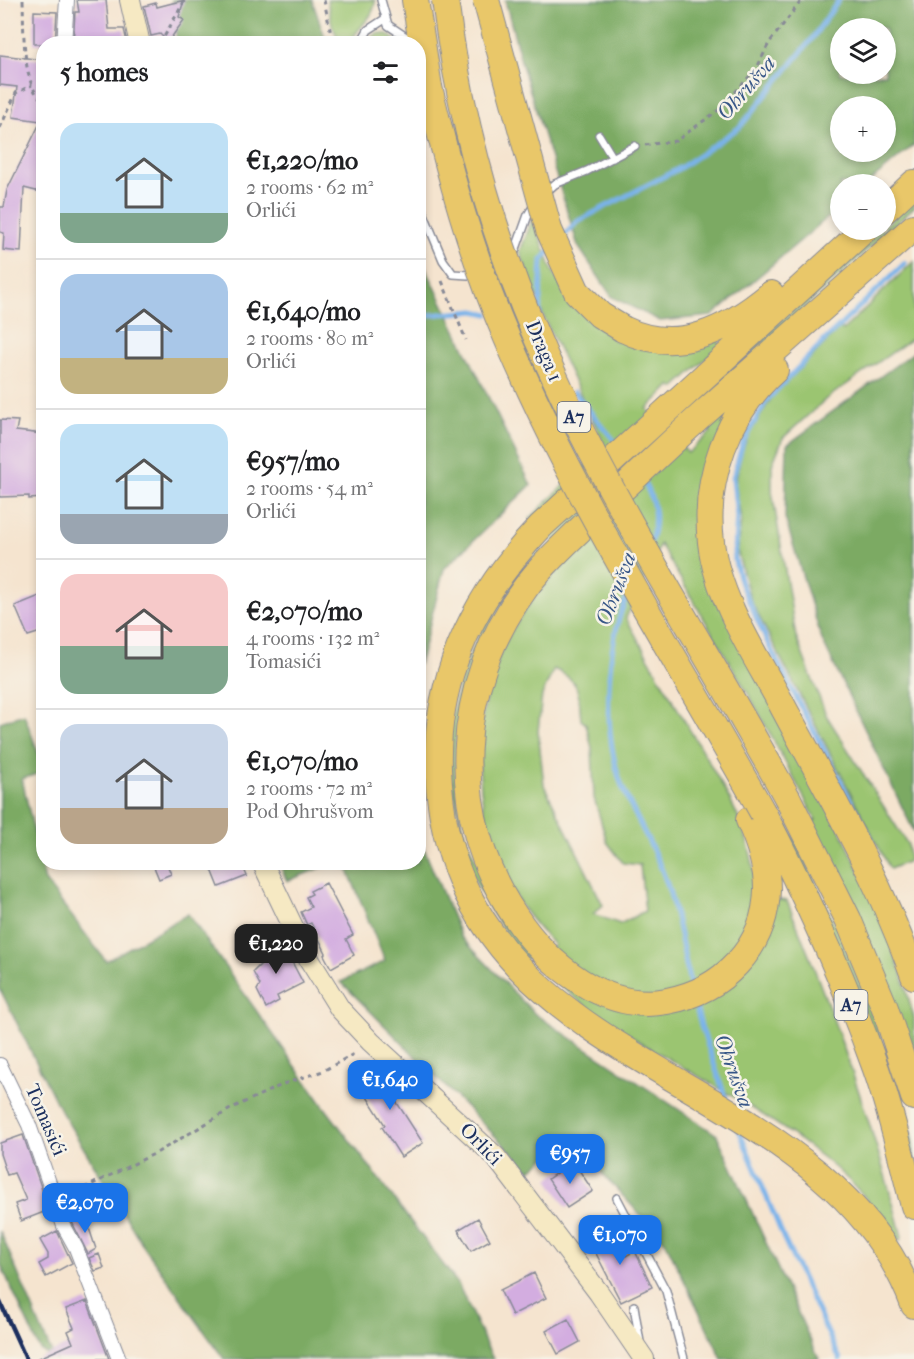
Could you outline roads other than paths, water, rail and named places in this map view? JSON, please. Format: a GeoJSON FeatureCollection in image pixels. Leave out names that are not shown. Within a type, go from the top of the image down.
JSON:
{"type":"FeatureCollection","features":[{"type":"Feature","properties":{"kind":"highway","name":"A7"},"geometry":{"type":"LineString","coordinates":[[415,0],[418,36]]}},
{"type":"Feature","properties":{"kind":"highway","name":"Draga 1"},"geometry":{"type":"LineString","coordinates":[[445,0],[462,103],[480,175],[505,255],[547,361],[598,464],[788,800],[848,919],[885,1008],[914,1097]]}},
{"type":"Feature","properties":{"kind":"highway"},"geometry":{"type":"LineString","coordinates":[[486,0],[549,230],[578,291],[600,315],[635,335],[669,342],[708,334],[758,305],[831,240]]}},
{"type":"Feature","properties":{"kind":"highway"},"geometry":{"type":"LineString","coordinates":[[392,10],[405,36]]}},
{"type":"Feature","properties":{"kind":"highway","name":"Draga 1"},"geometry":{"type":"LineString","coordinates":[[426,99],[485,284],[525,380],[584,496],[756,817]]}},
{"type":"Feature","properties":{"kind":"highway"},"geometry":{"type":"LineString","coordinates":[[896,180],[914,164]]}},
{"type":"Feature","properties":{"kind":"highway"},"geometry":{"type":"LineString","coordinates":[[896,200],[914,183]]}},
{"type":"Feature","properties":{"kind":"highway"},"geometry":{"type":"LineString","coordinates":[[756,817],[763,859],[766,901],[756,933],[737,963],[710,987],[678,999],[659,1003],[619,999],[585,983],[547,955],[519,922],[493,878],[478,842],[469,803],[466,766],[468,727],[473,699],[488,652],[505,618],[527,586],[562,548],[672,442],[914,227]]}},
{"type":"Feature","properties":{"kind":"highway"},"geometry":{"type":"LineString","coordinates":[[853,240],[542,526],[506,566],[464,633],[451,670],[442,707],[438,748],[439,789],[445,827],[456,865],[471,900],[492,933],[526,976],[568,1012],[606,1039],[810,1167],[836,1187],[868,1224],[895,1264],[914,1305]]}},
{"type":"Feature","properties":{"kind":"highway"},"geometry":{"type":"LineString","coordinates":[[914,241],[770,374],[745,404],[723,445],[716,467],[709,518],[711,543],[719,579],[762,668],[883,896],[914,976]]}},
{"type":"Feature","properties":{"kind":"highway","name":"A7"},"geometry":{"type":"LineString","coordinates":[[756,817],[786,859],[852,1006],[876,1071],[914,1206]]}},
{"type":"Feature","properties":{"kind":"street"},"geometry":{"type":"LineString","coordinates":[[65,36],[67,0]]}},
{"type":"Feature","properties":{"kind":"street"},"geometry":{"type":"LineString","coordinates":[[130,0],[138,36]]}},
{"type":"Feature","properties":{"kind":"street","name":"Orlići"},"geometry":{"type":"LineString","coordinates":[[266,870],[322,982],[340,1009],[370,1042],[481,1141],[511,1176],[644,1358]]}},
{"type":"Feature","properties":{"kind":"street","name":"Tomasići"},"geometry":{"type":"LineString","coordinates":[[0,1065],[29,1125],[64,1226],[76,1248],[119,1359]]}},
{"type":"Feature","properties":{"kind":"lane"},"geometry":{"type":"LineString","coordinates":[[365,36],[368,30],[392,10],[381,0]]}},
{"type":"Feature","properties":{"kind":"lane"},"geometry":{"type":"LineString","coordinates":[[599,135],[613,158]]}},
{"type":"Feature","properties":{"kind":"lane"},"geometry":{"type":"LineString","coordinates":[[426,218],[449,271],[458,276],[483,276],[499,271],[510,262],[531,209],[555,184],[635,146]]}},
{"type":"Feature","properties":{"kind":"lane"},"geometry":{"type":"LineString","coordinates":[[617,1198],[666,1291],[684,1359]]}},
{"type":"Feature","properties":{"kind":"lane"},"geometry":{"type":"LineString","coordinates":[[634,1306],[644,1358]]}},
{"type":"Feature","properties":{"kind":"waterway","name":"Ohrušva"},"geometry":{"type":"LineString","coordinates":[[560,240],[578,221],[680,168],[740,127],[811,40],[839,0]]}},
{"type":"Feature","properties":{"kind":"waterway","name":"Ohrušva"},"geometry":{"type":"LineString","coordinates":[[539,317],[542,260],[550,251]]}},
{"type":"Feature","properties":{"kind":"waterway"},"geometry":{"type":"LineString","coordinates":[[872,841],[771,650],[741,584],[734,557],[737,517],[733,478],[743,442],[767,400],[905,263]]}},
{"type":"Feature","properties":{"kind":"waterway"},"geometry":{"type":"LineString","coordinates":[[426,315],[475,311],[488,314]]}},
{"type":"Feature","properties":{"kind":"waterway","name":"Ohrušva"},"geometry":{"type":"LineString","coordinates":[[574,392],[618,445]]}},
{"type":"Feature","properties":{"kind":"waterway","name":"Ohrušva"},"geometry":{"type":"LineString","coordinates":[[642,479],[650,494],[654,509],[651,541]]}},
{"type":"Feature","properties":{"kind":"waterway","name":"Ohrušva"},"geometry":{"type":"LineString","coordinates":[[628,594],[620,615],[611,663],[609,689],[611,741],[622,786],[656,857],[670,894],[691,988]]}},
{"type":"Feature","properties":{"kind":"waterway","name":"Ohrušva"},"geometry":{"type":"LineString","coordinates":[[694,1000],[726,1099]]}},
{"type":"Feature","properties":{"kind":"waterway","name":"Ohrušva"},"geometry":{"type":"LineString","coordinates":[[739,1130],[784,1239],[840,1359]]}},
{"type":"Feature","properties":{"kind":"railway"},"geometry":{"type":"LineString","coordinates":[[0,1302],[26,1359]]}}]}
